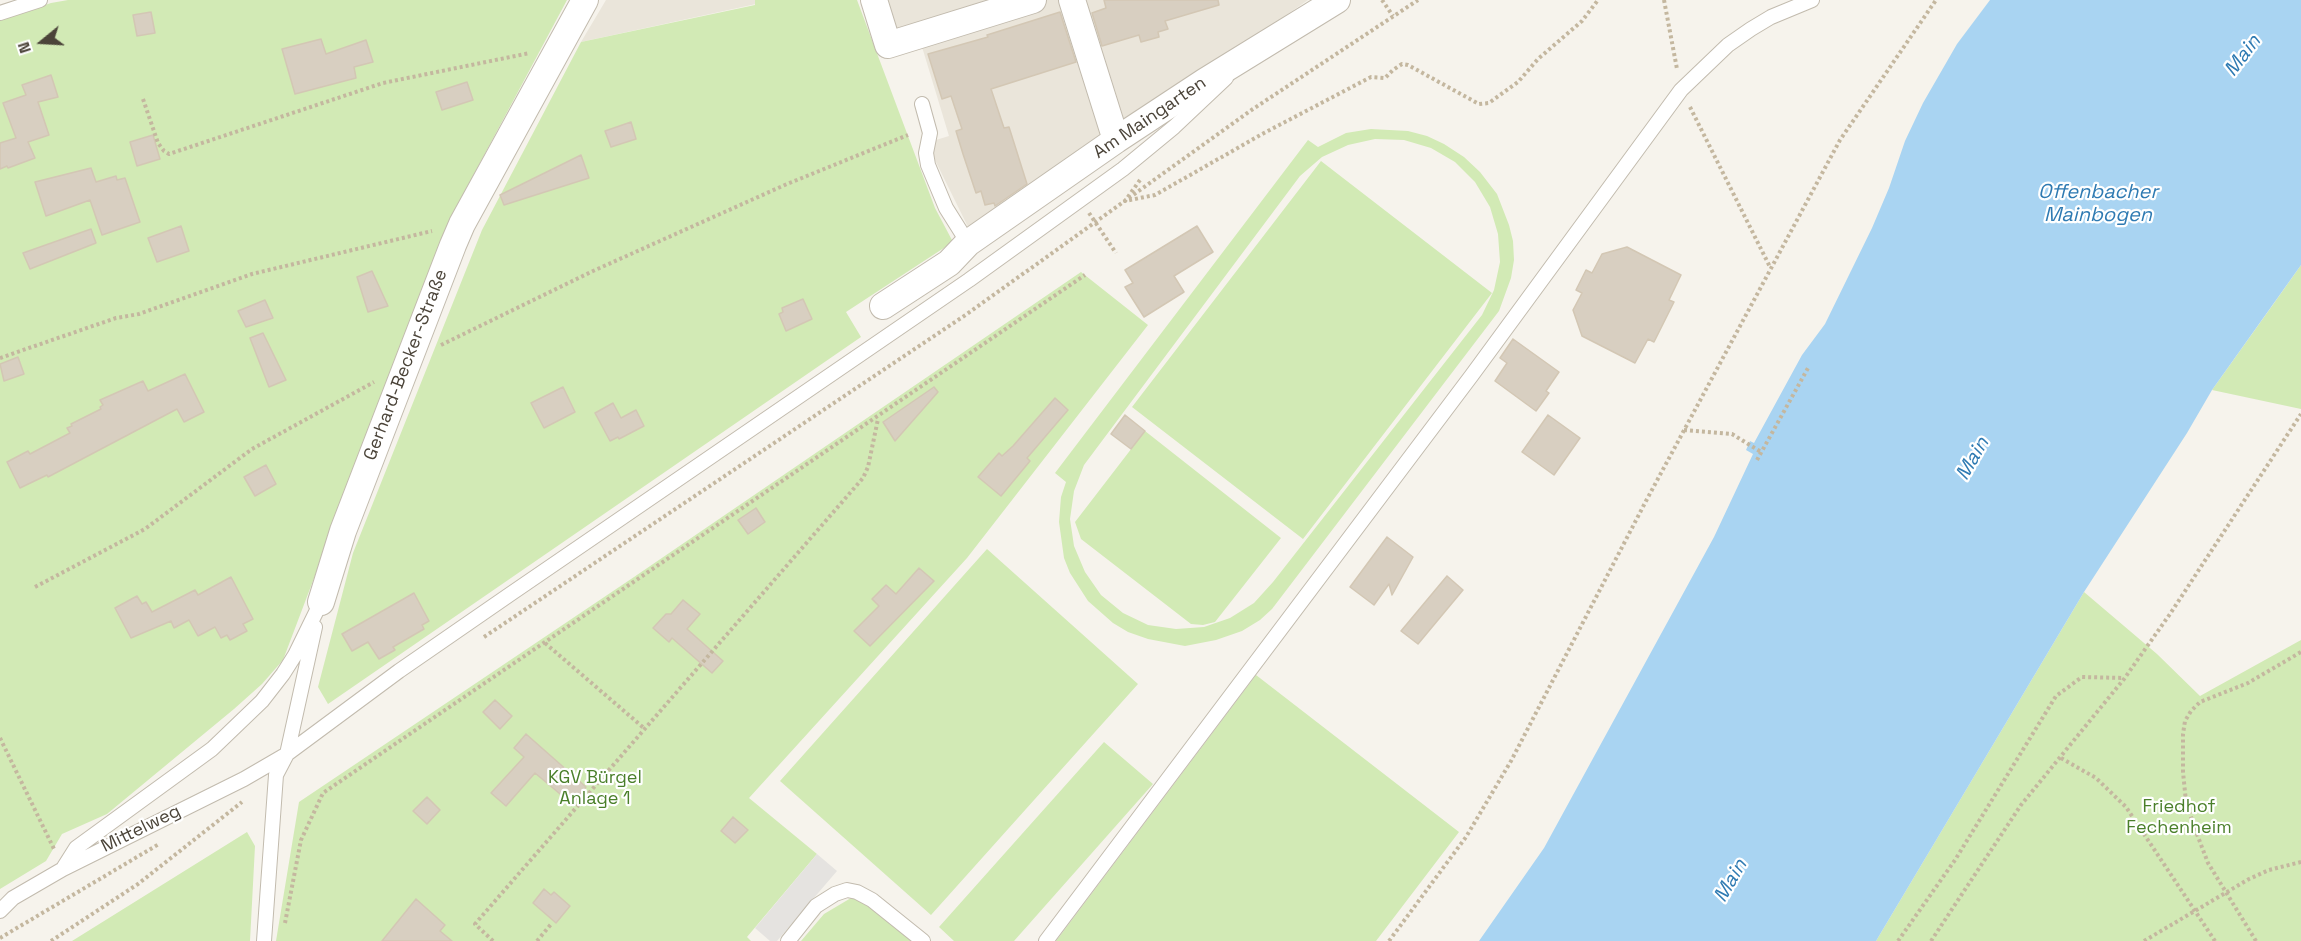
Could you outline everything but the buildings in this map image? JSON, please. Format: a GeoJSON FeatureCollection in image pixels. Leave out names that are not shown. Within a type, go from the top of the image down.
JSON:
{"type":"FeatureCollection","features":[{"type":"Feature","properties":{"kind":"street","name":"Gerhard-Becker-Straße"},"geometry":{"type":"LineString","coordinates":[[321,602],[343,531],[462,224],[557,47],[585,0]]}},
{"type":"Feature","properties":{"kind":"street"},"geometry":{"type":"LineString","coordinates":[[874,0],[888,45],[1033,0]]}},
{"type":"Feature","properties":{"kind":"street"},"geometry":{"type":"LineString","coordinates":[[1072,0],[1116,140]]}},
{"type":"Feature","properties":{"kind":"street","name":"Am Maingarten"},"geometry":{"type":"LineString","coordinates":[[884,306],[949,263],[968,243],[1116,140],[1255,49],[1337,0]]}},
{"type":"Feature","properties":{"kind":"lane"},"geometry":{"type":"LineString","coordinates":[[0,13],[40,0]]}},
{"type":"Feature","properties":{"kind":"lane"},"geometry":{"type":"LineString","coordinates":[[1046,941],[1465,384],[1681,90],[1728,45],[1751,29],[1812,0]]}},
{"type":"Feature","properties":{"kind":"lane","name":"Mittelweg"},"geometry":{"type":"LineString","coordinates":[[0,911],[13,898],[63,869],[244,779],[287,754],[399,671],[969,280],[1123,169],[1204,101],[1255,49]]}},
{"type":"Feature","properties":{"kind":"lane"},"geometry":{"type":"LineString","coordinates":[[922,104],[930,133],[926,161],[946,208],[968,243]]}},
{"type":"Feature","properties":{"kind":"lane"},"geometry":{"type":"LineString","coordinates":[[63,869],[76,848],[212,749],[262,701],[295,655],[321,602]]}},
{"type":"Feature","properties":{"kind":"lane","name":"Gerhard-Becker-Straße"},"geometry":{"type":"LineString","coordinates":[[287,754],[321,602]]}},
{"type":"Feature","properties":{"kind":"lane"},"geometry":{"type":"LineString","coordinates":[[264,941],[276,775],[287,754]]}},
{"type":"Feature","properties":{"kind":"lane"},"geometry":{"type":"LineString","coordinates":[[788,941],[816,906],[835,894],[848,890],[872,900],[923,941]]}},
{"type":"Feature","properties":{"kind":"path"},"geometry":{"type":"LineString","coordinates":[[1382,0],[1393,16]]}},
{"type":"Feature","properties":{"kind":"path"},"geometry":{"type":"LineString","coordinates":[[475,643],[967,314],[1253,109],[1418,0]]}},
{"type":"Feature","properties":{"kind":"path"},"geometry":{"type":"LineString","coordinates":[[1125,201],[1155,195],[1264,133],[1371,77],[1385,78],[1393,69],[1402,64],[1408,65],[1479,104],[1489,103],[1518,82],[1538,59],[1582,21],[1598,0]]}},
{"type":"Feature","properties":{"kind":"path"},"geometry":{"type":"LineString","coordinates":[[1664,0],[1681,90],[1771,268]]}},
{"type":"Feature","properties":{"kind":"path"},"geometry":{"type":"LineString","coordinates":[[1389,941],[1466,837],[1511,761],[1684,430],[1840,140],[1936,0]]}},
{"type":"Feature","properties":{"kind":"path"},"geometry":{"type":"LineString","coordinates":[[142,99],[158,142],[169,154],[383,83],[557,47]]}},
{"type":"Feature","properties":{"kind":"path"},"geometry":{"type":"LineString","coordinates":[[35,587],[159,520],[252,449],[392,372],[408,360],[593,271],[787,184],[908,135]]}},
{"type":"Feature","properties":{"kind":"path"},"geometry":{"type":"LineString","coordinates":[[1125,201],[1141,179]]}},
{"type":"Feature","properties":{"kind":"path"},"geometry":{"type":"LineString","coordinates":[[1095,222],[1116,253]]}},
{"type":"Feature","properties":{"kind":"path"},"geometry":{"type":"LineString","coordinates":[[0,358],[116,318],[139,314],[252,274],[462,224]]}},
{"type":"Feature","properties":{"kind":"path"},"geometry":{"type":"LineString","coordinates":[[284,930],[301,840],[323,793],[878,418],[1085,275]]}},
{"type":"Feature","properties":{"kind":"path"},"geometry":{"type":"LineString","coordinates":[[1757,460],[1808,368]]}},
{"type":"Feature","properties":{"kind":"path"},"geometry":{"type":"LineString","coordinates":[[1931,941],[2021,805],[2124,678],[2170,614],[2301,414]]}},
{"type":"Feature","properties":{"kind":"path"},"geometry":{"type":"LineString","coordinates":[[493,941],[475,924],[863,478],[868,467],[878,418]]}},
{"type":"Feature","properties":{"kind":"path"},"geometry":{"type":"LineString","coordinates":[[1684,430],[1732,434],[1761,452]]}},
{"type":"Feature","properties":{"kind":"path"},"geometry":{"type":"LineString","coordinates":[[545,643],[645,729]]}},
{"type":"Feature","properties":{"kind":"path"},"geometry":{"type":"LineString","coordinates":[[2256,941],[2208,863],[2186,802],[2183,734],[2186,721],[2200,702],[2248,682],[2301,652]]}},
{"type":"Feature","properties":{"kind":"path"},"geometry":{"type":"LineString","coordinates":[[1898,941],[1955,860],[2056,696],[2082,677],[2124,678]]}},
{"type":"Feature","properties":{"kind":"path"},"geometry":{"type":"LineString","coordinates":[[0,738],[63,869]]}},
{"type":"Feature","properties":{"kind":"path"},"geometry":{"type":"LineString","coordinates":[[2061,758],[2096,778],[2126,807],[2215,941]]}},
{"type":"Feature","properties":{"kind":"path"},"geometry":{"type":"LineString","coordinates":[[51,941],[138,884],[276,775]]}},
{"type":"Feature","properties":{"kind":"path"},"geometry":{"type":"LineString","coordinates":[[0,938],[164,841]]}},
{"type":"Feature","properties":{"kind":"path"},"geometry":{"type":"LineString","coordinates":[[2144,941],[2196,912],[2225,892],[2269,870],[2301,862]]}},
{"type":"Feature","properties":{"kind":"path"},"geometry":{"type":"LineString","coordinates":[[537,941],[552,923]]}},
{"type":"Feature","properties":{"kind":"shaded area"},"geometry":{"type":"Polygon","coordinates":[[[606,0],[755,0],[756,4],[581,42],[606,0]]]}},
{"type":"Feature","properties":{"kind":"shaded area"},"geometry":{"type":"Polygon","coordinates":[[[886,0],[1308,0],[971,233],[932,154],[936,140],[949,136],[916,27],[896,33],[886,0]]]}},
{"type":"Feature","properties":{"kind":"shaded area"},"geometry":{"type":"Polygon","coordinates":[[[817,854],[837,871],[777,941],[770,941],[755,928],[817,854]]]}},
{"type":"Feature","properties":{"kind":"green space"},"geometry":{"type":"Polygon","coordinates":[[[68,0],[567,0],[450,219],[283,660],[262,684],[234,709],[107,814],[62,834],[46,861],[0,889],[0,20],[51,3],[68,0]]]}},
{"type":"Feature","properties":{"kind":"green space"},"geometry":{"type":"Polygon","coordinates":[[[755,0],[857,0],[935,208],[953,242],[846,312],[861,337],[328,704],[318,687],[353,553],[482,230],[581,42],[755,5],[755,0]]]}},
{"type":"Feature","properties":{"kind":"green space"},"geometry":{"type":"Polygon","coordinates":[[[1371,129],[1408,131],[1427,136],[1464,157],[1480,172],[1497,194],[1513,241],[1514,260],[1511,278],[1499,311],[1272,609],[1260,620],[1242,631],[1216,640],[1185,646],[1148,639],[1128,632],[1113,623],[1088,601],[1070,573],[1064,558],[1059,522],[1061,497],[1066,482],[1055,473],[1308,140],[1318,147],[1346,133],[1371,129]],[[1375,139],[1348,145],[1322,157],[1300,176],[1084,465],[1074,491],[1070,519],[1074,546],[1085,572],[1101,595],[1123,613],[1148,625],[1176,629],[1204,627],[1230,618],[1254,603],[1273,582],[1482,315],[1494,290],[1500,262],[1498,234],[1490,207],[1475,182],[1455,162],[1431,148],[1404,140],[1375,139]]]}},
{"type":"Feature","properties":{"kind":"green space"},"geometry":{"type":"Polygon","coordinates":[[[1321,161],[1492,293],[1303,539],[1132,407],[1321,161]]]}},
{"type":"Feature","properties":{"kind":"green space"},"geometry":{"type":"Polygon","coordinates":[[[2301,265],[2301,409],[2212,390],[2272,306],[2301,265]]]}},
{"type":"Feature","properties":{"kind":"green space","name":"KGV Bürgel Anlage 1"},"geometry":{"type":"Polygon","coordinates":[[[1081,272],[1148,325],[967,558],[749,798],[817,854],[747,937],[751,941],[276,941],[299,802],[1081,272]]]}},
{"type":"Feature","properties":{"kind":"green space"},"geometry":{"type":"Polygon","coordinates":[[[1145,431],[1281,538],[1215,622],[1203,625],[1191,624],[1081,539],[1075,522],[1145,431]]]}},
{"type":"Feature","properties":{"kind":"green space"},"geometry":{"type":"Polygon","coordinates":[[[987,549],[1138,684],[931,915],[780,781],[987,549]]]}},
{"type":"Feature","properties":{"kind":"green space","name":"Friedhof Fechenheim"},"geometry":{"type":"Polygon","coordinates":[[[2084,592],[2157,654],[2200,696],[2301,640],[2301,941],[1876,941],[2084,592]]]}},
{"type":"Feature","properties":{"kind":"green space"},"geometry":{"type":"Polygon","coordinates":[[[1256,675],[1459,832],[1376,941],[1056,941],[1256,675]]]}},
{"type":"Feature","properties":{"kind":"green space"},"geometry":{"type":"Polygon","coordinates":[[[1104,742],[1153,784],[1014,941],[954,941],[939,927],[1104,742]]]}},
{"type":"Feature","properties":{"kind":"green space"},"geometry":{"type":"Polygon","coordinates":[[[247,832],[255,846],[250,941],[72,941],[247,832]]]}},
{"type":"Feature","properties":{"kind":"green space"},"geometry":{"type":"Polygon","coordinates":[[[856,895],[914,941],[801,941],[824,914],[856,895]]]}},
{"type":"Feature","properties":{"kind":"water","name":"Offenbacher Mainbogen"},"geometry":{"type":"Polygon","coordinates":[[[1990,0],[2301,0],[2301,265],[2212,390],[2187,433],[2084,592],[1876,941],[1479,941],[1544,848],[1714,537],[1753,454],[1746,450],[1750,441],[1754,443],[1802,355],[1825,324],[1872,228],[1905,141],[1923,103],[1957,44],[1990,0]]]}},
{"type":"Feature","properties":{"kind":"water label","name":"Main"},"geometry":{"type":"Point","coordinates":[2243,56]}},
{"type":"Feature","properties":{"kind":"water label","name":"Main"},"geometry":{"type":"Point","coordinates":[1973,459]}},
{"type":"Feature","properties":{"kind":"water label","name":"Main"},"geometry":{"type":"Point","coordinates":[1731,881]}}]}
